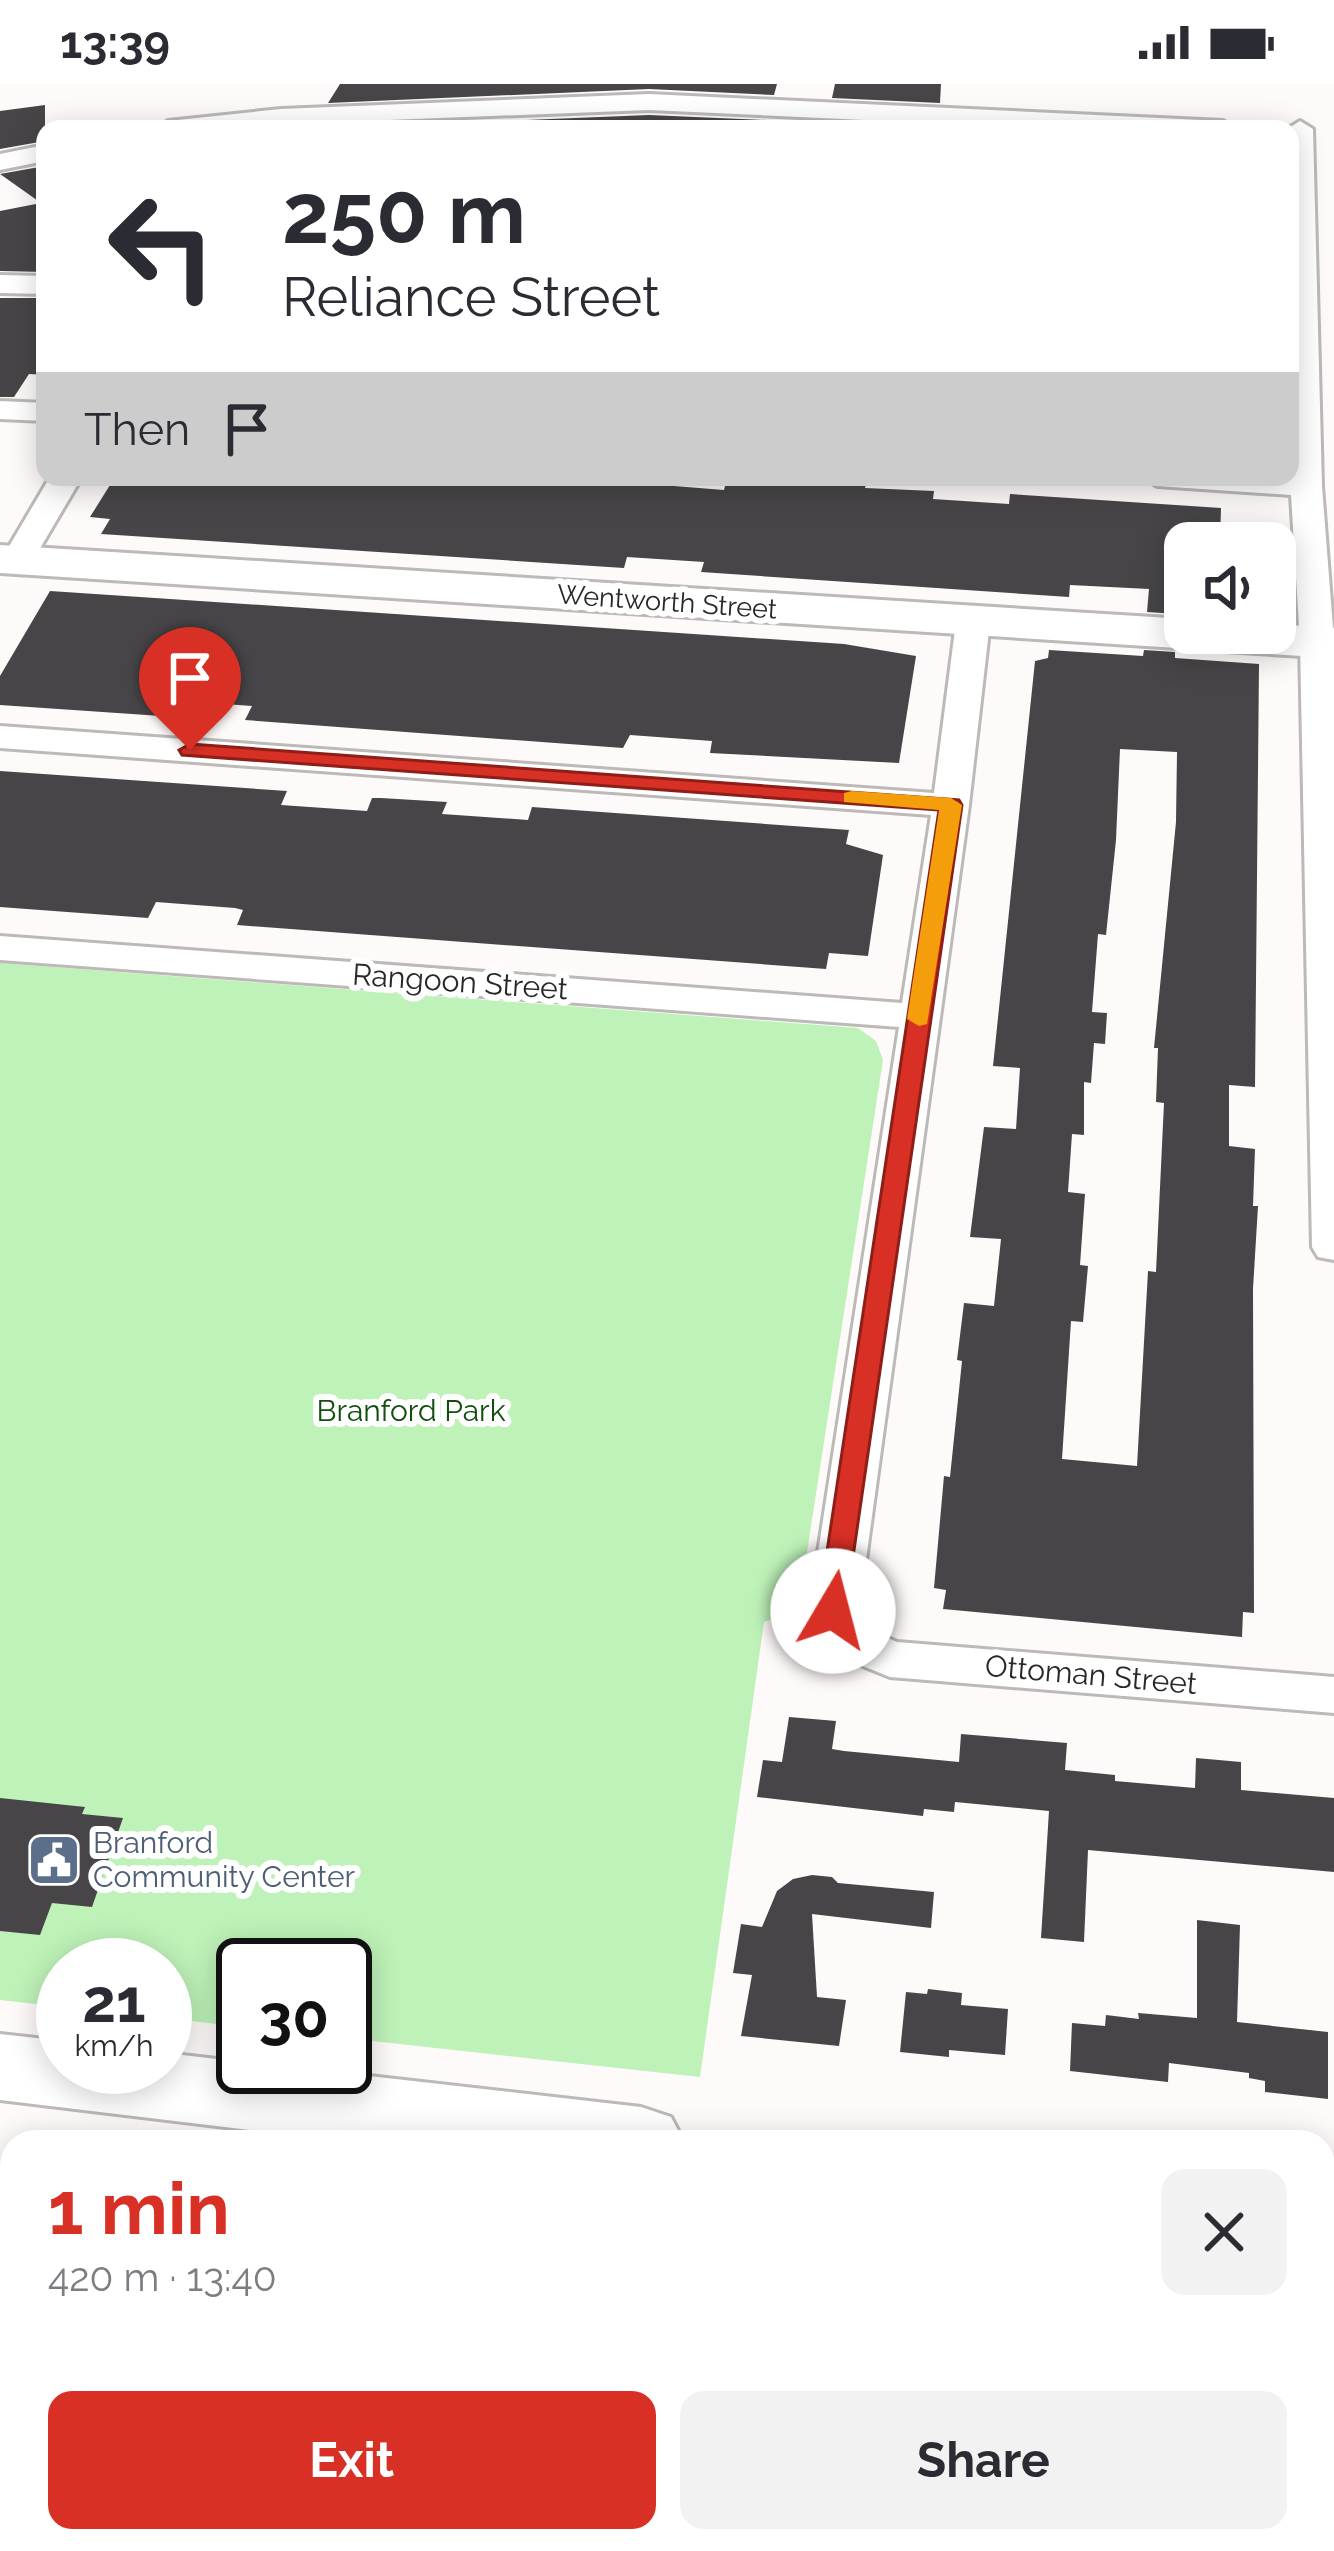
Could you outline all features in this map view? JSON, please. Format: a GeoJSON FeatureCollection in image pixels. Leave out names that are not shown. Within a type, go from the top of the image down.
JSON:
{"type":"FeatureCollection","features":[{"type":"Feature","properties":{"kind":"street"},"geometry":{"type":"LineString","coordinates":[[253,120],[649,102],[1031,120]]}},
{"type":"Feature","properties":{"kind":"street"},"geometry":{"type":"LineString","coordinates":[[1299,201],[1305,128]]}},
{"type":"Feature","properties":{"kind":"street"},"geometry":{"type":"LineString","coordinates":[[0,162],[36,155]]}},
{"type":"Feature","properties":{"kind":"street"},"geometry":{"type":"LineString","coordinates":[[0,284],[36,285]]}},
{"type":"Feature","properties":{"kind":"street"},"geometry":{"type":"LineString","coordinates":[[1299,369],[1306,486],[1325,643],[1334,1247]]}},
{"type":"Feature","properties":{"kind":"street"},"geometry":{"type":"LineString","coordinates":[[0,410],[36,412]]}},
{"type":"Feature","properties":{"kind":"street"},"geometry":{"type":"LineString","coordinates":[[6,569],[60,486]]}},
{"type":"Feature","properties":{"kind":"street"},"geometry":{"type":"LineString","coordinates":[[1299,486],[1306,486]]}},
{"type":"Feature","properties":{"kind":"street","name":"Wentworth Street"},"geometry":{"type":"LineString","coordinates":[[6,569],[1325,643]]}},
{"type":"Feature","properties":{"kind":"street"},"geometry":{"type":"LineString","coordinates":[[919,1016],[973,622]]}},
{"type":"Feature","properties":{"kind":"street"},"geometry":{"type":"LineString","coordinates":[[0,737],[951,805]]}},
{"type":"Feature","properties":{"kind":"street","name":"Rangoon Street"},"geometry":{"type":"LineString","coordinates":[[0,948],[919,1016]]}},
{"type":"Feature","properties":{"kind":"street","name":"Ottoman Street"},"geometry":{"type":"LineString","coordinates":[[919,1016],[833,1611],[851,1642],[890,1658],[1334,1695]]}},
{"type":"Feature","properties":{"kind":"street"},"geometry":{"type":"LineString","coordinates":[[0,2067],[538,2130]]}},
{"type":"Feature","properties":{"kind":"green space","name":"Branford Park"},"geometry":{"type":"Polygon","coordinates":[[[0,963],[858,1028],[876,1041],[883,1060],[801,1591],[793,1612],[764,1622],[700,2077],[372,2041],[372,1938],[216,1938],[216,2024],[192,2021],[192,1938],[36,1938],[36,2004],[0,2000],[0,963]]]}},
{"type":"Feature","properties":{"kind":"building"},"geometry":{"type":"Polygon","coordinates":[[[340,84],[777,84],[774,95],[649,89],[328,103],[340,84]]]}},
{"type":"Feature","properties":{"kind":"building"},"geometry":{"type":"Polygon","coordinates":[[[835,84],[941,84],[940,103],[832,98],[835,84]]]}},
{"type":"Feature","properties":{"kind":"building"},"geometry":{"type":"Polygon","coordinates":[[[45,105],[45,120],[36,120],[36,143],[0,149],[0,111],[45,105]]]}},
{"type":"Feature","properties":{"kind":"building"},"geometry":{"type":"Polygon","coordinates":[[[649,115],[766,120],[529,120],[649,115]]]}},
{"type":"Feature","properties":{"kind":"building"},"geometry":{"type":"Polygon","coordinates":[[[36,168],[36,199],[0,174],[36,168]]]}},
{"type":"Feature","properties":{"kind":"building"},"geometry":{"type":"Polygon","coordinates":[[[36,204],[36,272],[0,271],[0,211],[36,204]]]}},
{"type":"Feature","properties":{"kind":"building"},"geometry":{"type":"Polygon","coordinates":[[[0,298],[36,298],[36,374],[29,374],[14,397],[0,397],[0,298]]]}},
{"type":"Feature","properties":{"kind":"building"},"geometry":{"type":"Polygon","coordinates":[[[109,486],[674,486],[724,490],[725,486],[866,486],[934,491],[933,499],[1009,504],[1010,494],[1221,508],[1221,522],[1164,522],[1164,613],[1147,612],[1149,589],[1070,585],[1069,597],[701,572],[704,562],[627,557],[624,568],[101,534],[110,519],[90,517],[109,486]]]}},
{"type":"Feature","properties":{"kind":"building"},"geometry":{"type":"Polygon","coordinates":[[[50,591],[844,644],[916,656],[899,763],[710,753],[712,741],[630,735],[623,748],[245,720],[252,706],[184,701],[167,704],[161,716],[0,705],[0,676],[50,591]]]}},
{"type":"Feature","properties":{"kind":"building"},"geometry":{"type":"Polygon","coordinates":[[[1049,650],[1143,656],[1144,650],[1175,654],[1175,658],[1259,664],[1255,1087],[1229,1085],[1229,1146],[1255,1149],[1253,1206],[1258,1206],[1253,1289],[1254,1613],[1243,1612],[1242,1637],[943,1609],[946,1590],[934,1588],[944,1476],[950,1477],[964,1303],[994,1306],[1001,1239],[970,1237],[984,1127],[1016,1129],[1020,1068],[993,1066],[1035,661],[1048,658],[1049,650]],[[1120,749],[1106,935],[1098,934],[1092,1012],[1107,1013],[1105,1044],[1094,1043],[1091,1083],[1084,1082],[1084,1135],[1072,1134],[1068,1192],[1085,1194],[1080,1265],[1088,1266],[1083,1322],[1071,1321],[1062,1459],[1137,1466],[1148,1271],[1156,1272],[1164,1103],[1156,1102],[1158,1048],[1154,1048],[1176,822],[1177,752],[1120,749]]]}},
{"type":"Feature","properties":{"kind":"building"},"geometry":{"type":"Polygon","coordinates":[[[0,771],[287,791],[281,805],[367,811],[372,798],[381,798],[447,802],[442,814],[528,820],[532,807],[849,830],[846,844],[883,855],[868,956],[829,953],[826,969],[237,925],[243,910],[156,902],[148,918],[0,907],[0,771]]]}},
{"type":"Feature","properties":{"kind":"building"},"geometry":{"type":"Polygon","coordinates":[[[789,1717],[836,1721],[832,1749],[959,1762],[961,1734],[1067,1743],[1065,1770],[1115,1775],[1115,1781],[1195,1788],[1196,1758],[1241,1762],[1241,1790],[1334,1798],[1334,1872],[1088,1850],[1084,1942],[1041,1938],[1049,1811],[955,1802],[954,1812],[924,1809],[923,1816],[757,1797],[763,1760],[782,1762],[789,1717]]]}},
{"type":"Feature","properties":{"kind":"building","name":"Branford Community Center"},"geometry":{"type":"Polygon","coordinates":[[[0,1798],[85,1807],[82,1814],[123,1818],[92,1907],[52,1903],[40,1935],[0,1931],[0,1798]]]}},
{"type":"Feature","properties":{"kind":"building"},"geometry":{"type":"Polygon","coordinates":[[[832,1877],[838,1883],[934,1892],[931,1928],[812,1914],[817,1997],[846,2000],[839,2046],[741,2036],[752,1975],[733,1973],[741,1924],[762,1927],[777,1891],[793,1879],[832,1877]]]}},
{"type":"Feature","properties":{"kind":"building"},"geometry":{"type":"Polygon","coordinates":[[[1197,1920],[1240,1925],[1237,2022],[1328,2032],[1328,2099],[1265,2092],[1265,2081],[1249,2078],[1249,2073],[1169,2063],[1168,2082],[1070,2071],[1072,2023],[1105,2026],[1106,2015],[1139,2019],[1138,2013],[1197,2018],[1197,1920]]]}},
{"type":"Feature","properties":{"kind":"building"},"geometry":{"type":"Polygon","coordinates":[[[928,1989],[962,1993],[961,2005],[1008,2009],[1005,2055],[900,2052],[906,1992],[927,1994],[928,1989]]]}},
{"type":"Feature","properties":{"kind":"slow traffic"},"geometry":{"type":"LineString","coordinates":[[852,797],[951,805],[919,1019]]}},
{"type":"Feature","properties":{"kind":"place","name":"Branford Community Center"},"geometry":{"type":"Point","coordinates":[54,1860]}},
{"type":"Feature","properties":{"kind":"route"},"geometry":{"type":"LineString","coordinates":[[190,750],[951,805],[833,1611]]}}]}
